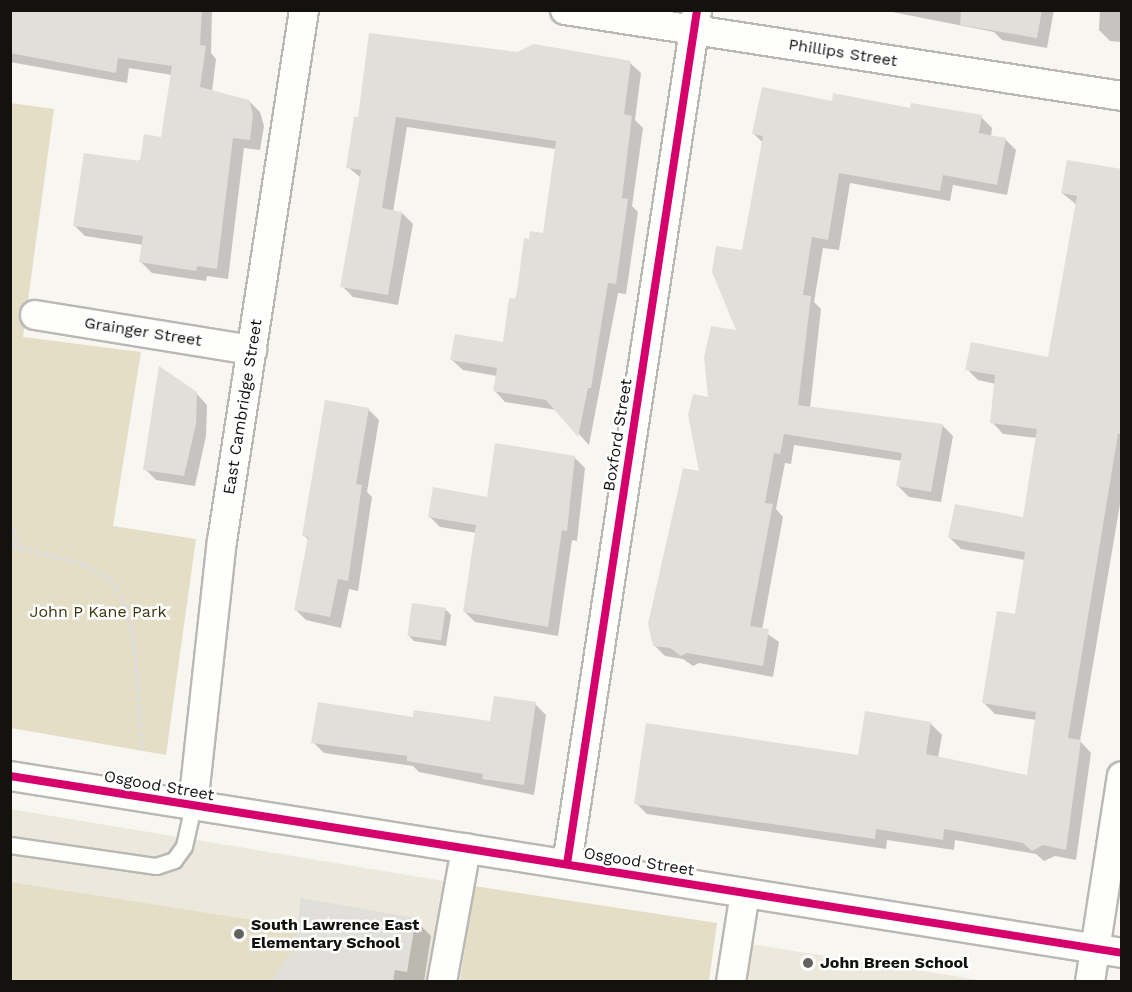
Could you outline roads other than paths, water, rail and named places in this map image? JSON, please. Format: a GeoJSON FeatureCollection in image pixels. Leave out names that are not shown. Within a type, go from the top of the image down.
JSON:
{"type":"FeatureCollection","features":[{"type":"Feature","properties":{"kind":"street","name":"East Cambridge Street"},"geometry":{"type":"LineString","coordinates":[[193,806],[222,541],[304,10]]}},
{"type":"Feature","properties":{"kind":"street","name":"Phillips Street"},"geometry":{"type":"LineString","coordinates":[[565,10],[695,20],[1122,96]]}},
{"type":"Feature","properties":{"kind":"street","name":"Boxford Street"},"geometry":{"type":"LineString","coordinates":[[567,864],[695,20]]}},
{"type":"Feature","properties":{"kind":"street","name":"Grainger Street"},"geometry":{"type":"LineString","coordinates":[[35,315],[252,350]]}},
{"type":"Feature","properties":{"kind":"street","name":"Osgood Street"},"geometry":{"type":"LineString","coordinates":[[10,776],[1108,950]]}},
{"type":"Feature","properties":{"kind":"street"},"geometry":{"type":"LineString","coordinates":[[1090,981],[1108,950],[1122,776]]}},
{"type":"Feature","properties":{"kind":"street"},"geometry":{"type":"LineString","coordinates":[[442,981],[466,848]]}},
{"type":"Feature","properties":{"kind":"street"},"geometry":{"type":"LineString","coordinates":[[731,981],[745,893]]}},
{"type":"Feature","properties":{"kind":"lane"},"geometry":{"type":"LineString","coordinates":[[10,845],[156,866],[174,860],[184,846],[193,806]]}},
{"type":"Feature","properties":{"kind":"place","name":"South Lawrence East Elementary School"},"geometry":{"type":"Point","coordinates":[239,934]}},
{"type":"Feature","properties":{"kind":"place","name":"John Breen School"},"geometry":{"type":"Point","coordinates":[808,963]}},
{"type":"Feature","properties":{"kind":"park label","name":"John P Kane Park"},"geometry":{"type":"Point","coordinates":[98,612]}}]}
